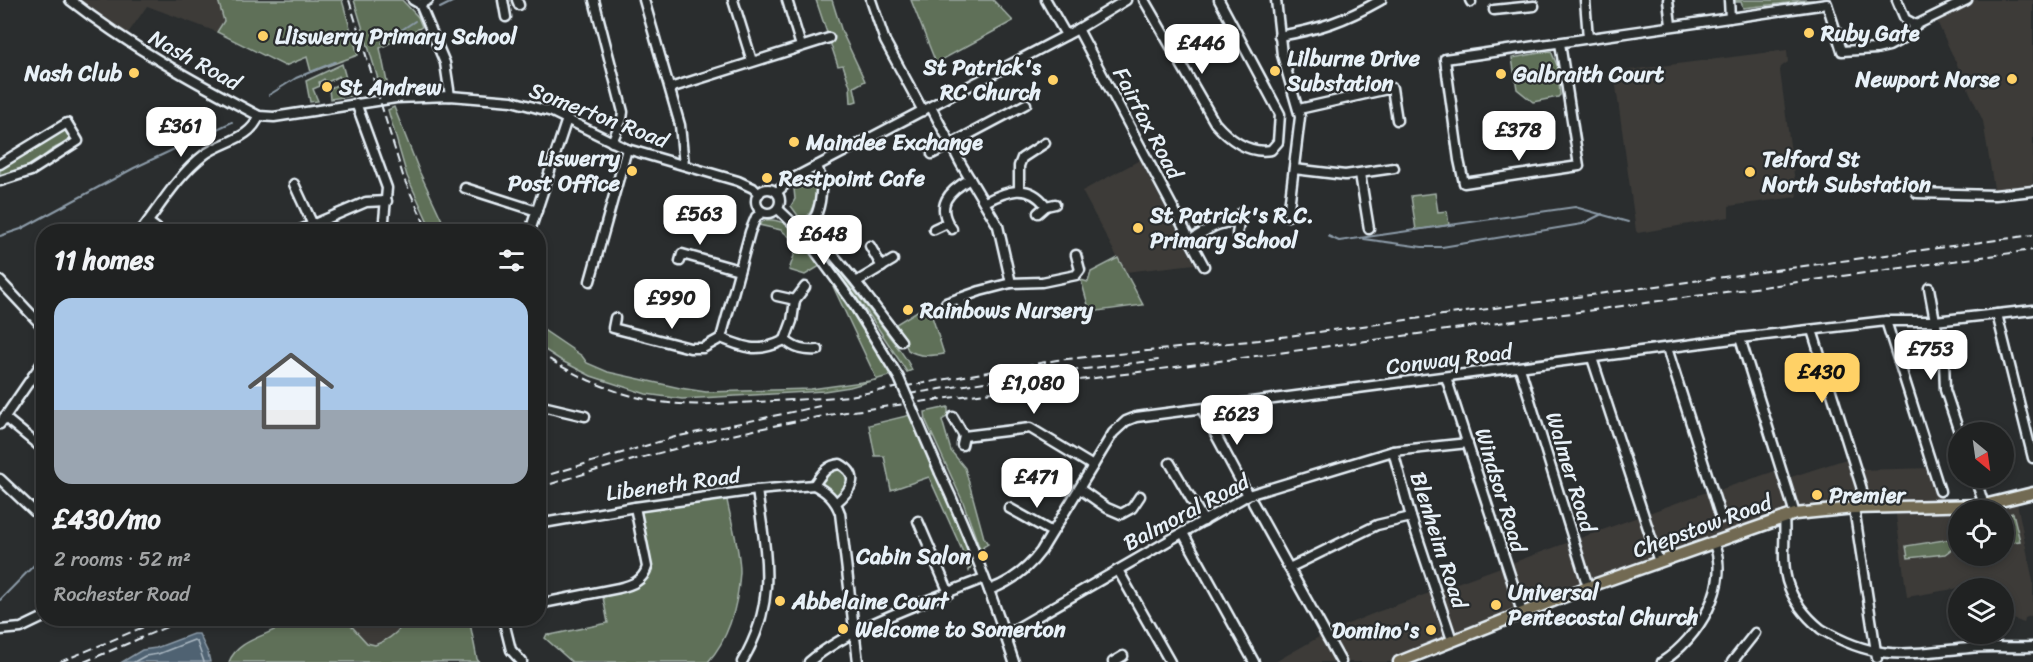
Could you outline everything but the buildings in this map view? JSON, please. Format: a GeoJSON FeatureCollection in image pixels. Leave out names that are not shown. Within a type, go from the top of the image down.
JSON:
{"type":"FeatureCollection","features":[{"type":"Feature","properties":{"kind":"main road","name":"Chepstow Road"},"geometry":{"type":"LineString","coordinates":[[2004,500],[2033,493]]}},
{"type":"Feature","properties":{"kind":"main road","name":"Chepstow Road"},"geometry":{"type":"LineString","coordinates":[[1399,662],[1521,612],[1795,513],[1857,508],[1948,506]]}},
{"type":"Feature","properties":{"kind":"street","name":"Nash Road"},"geometry":{"type":"LineString","coordinates":[[70,0],[101,25],[151,57],[259,116]]}},
{"type":"Feature","properties":{"kind":"street"},"geometry":{"type":"LineString","coordinates":[[503,0],[506,17]]}},
{"type":"Feature","properties":{"kind":"street"},"geometry":{"type":"LineString","coordinates":[[594,0],[623,112],[620,127],[612,142]]}},
{"type":"Feature","properties":{"kind":"street"},"geometry":{"type":"LineString","coordinates":[[644,0],[680,125],[684,165]]}},
{"type":"Feature","properties":{"kind":"street"},"geometry":{"type":"LineString","coordinates":[[733,0],[752,61]]}},
{"type":"Feature","properties":{"kind":"street"},"geometry":{"type":"LineString","coordinates":[[787,0],[801,46]]}},
{"type":"Feature","properties":{"kind":"street"},"geometry":{"type":"LineString","coordinates":[[871,0],[885,41],[923,111]]}},
{"type":"Feature","properties":{"kind":"street"},"geometry":{"type":"LineString","coordinates":[[1046,0],[1066,35]]}},
{"type":"Feature","properties":{"kind":"street"},"geometry":{"type":"LineString","coordinates":[[777,192],[790,180],[1066,35],[1126,0]]}},
{"type":"Feature","properties":{"kind":"street"},"geometry":{"type":"LineString","coordinates":[[1144,0],[1204,107],[1219,128],[1239,143],[1258,150],[1271,150],[1278,142],[1280,114],[1219,0]]}},
{"type":"Feature","properties":{"kind":"street"},"geometry":{"type":"LineString","coordinates":[[1276,0],[1282,55],[1300,120],[1288,216]]}},
{"type":"Feature","properties":{"kind":"street"},"geometry":{"type":"LineString","coordinates":[[1279,36],[1315,30],[1336,23],[1381,0]]}},
{"type":"Feature","properties":{"kind":"street"},"geometry":{"type":"LineString","coordinates":[[1585,0],[1588,38]]}},
{"type":"Feature","properties":{"kind":"street"},"geometry":{"type":"LineString","coordinates":[[1668,0],[1671,25]]}},
{"type":"Feature","properties":{"kind":"street"},"geometry":{"type":"LineString","coordinates":[[1729,0],[1730,18]]}},
{"type":"Feature","properties":{"kind":"street"},"geometry":{"type":"LineString","coordinates":[[1897,0],[1905,19],[1916,25]]}},
{"type":"Feature","properties":{"kind":"street"},"geometry":{"type":"LineString","coordinates":[[1560,43],[1579,166],[1464,183],[1445,59],[1826,2],[1842,51],[1876,50],[1904,38],[1916,25],[1967,0]]}},
{"type":"Feature","properties":{"kind":"street"},"geometry":{"type":"LineString","coordinates":[[420,1],[445,63],[450,96]]}},
{"type":"Feature","properties":{"kind":"street"},"geometry":{"type":"LineString","coordinates":[[1494,10],[1513,4],[1534,6]]}},
{"type":"Feature","properties":{"kind":"street","name":"Fairfax Road"},"geometry":{"type":"LineString","coordinates":[[1078,28],[1204,266]]}},
{"type":"Feature","properties":{"kind":"street"},"geometry":{"type":"LineString","coordinates":[[670,87],[829,38]]}},
{"type":"Feature","properties":{"kind":"street"},"geometry":{"type":"LineString","coordinates":[[1299,110],[1396,87],[1397,120]]}},
{"type":"Feature","properties":{"kind":"street","name":"Somerton Road"},"geometry":{"type":"LineString","coordinates":[[259,116],[274,117],[396,98],[450,96],[525,104],[552,112],[627,148],[738,181],[753,188],[759,194]]}},
{"type":"Feature","properties":{"kind":"street"},"geometry":{"type":"LineString","coordinates":[[356,103],[385,182],[387,201],[384,224]]}},
{"type":"Feature","properties":{"kind":"street"},"geometry":{"type":"LineString","coordinates":[[932,154],[1026,104]]}},
{"type":"Feature","properties":{"kind":"street"},"geometry":{"type":"LineString","coordinates":[[931,107],[1000,233],[1011,283]]}},
{"type":"Feature","properties":{"kind":"street"},"geometry":{"type":"LineString","coordinates":[[151,224],[148,222],[194,164],[213,149],[248,132],[259,116]]}},
{"type":"Feature","properties":{"kind":"street"},"geometry":{"type":"LineString","coordinates":[[532,224],[567,119]]}},
{"type":"Feature","properties":{"kind":"street"},"geometry":{"type":"LineString","coordinates":[[0,164],[67,123],[78,141],[31,171],[0,181]]}},
{"type":"Feature","properties":{"kind":"street"},"geometry":{"type":"LineString","coordinates":[[1019,189],[1019,166],[1022,158],[1044,143]]}},
{"type":"Feature","properties":{"kind":"street"},"geometry":{"type":"LineString","coordinates":[[590,281],[627,148]]}},
{"type":"Feature","properties":{"kind":"street"},"geometry":{"type":"LineString","coordinates":[[817,166],[821,187],[817,213],[811,222],[811,229],[856,282],[901,341]]}},
{"type":"Feature","properties":{"kind":"street"},"geometry":{"type":"LineString","coordinates":[[1294,169],[1336,174],[1360,174],[1394,168]]}},
{"type":"Feature","properties":{"kind":"street"},"geometry":{"type":"LineString","coordinates":[[1360,174],[1369,229]]}},
{"type":"Feature","properties":{"kind":"street"},"geometry":{"type":"LineString","coordinates":[[934,229],[950,226],[945,208],[948,196],[956,187],[970,179]]}},
{"type":"Feature","properties":{"kind":"street"},"geometry":{"type":"LineString","coordinates":[[294,184],[313,224]]}},
{"type":"Feature","properties":{"kind":"street"},"geometry":{"type":"LineString","coordinates":[[465,188],[537,211]]}},
{"type":"Feature","properties":{"kind":"street"},"geometry":{"type":"LineString","coordinates":[[615,318],[613,328],[690,348],[703,348],[721,338],[753,223],[756,217],[763,212],[771,213],[778,209],[781,202],[777,192],[770,189],[759,194],[757,204],[763,212]]}},
{"type":"Feature","properties":{"kind":"street"},"geometry":{"type":"LineString","coordinates":[[985,202],[1004,192],[1019,189],[1051,205],[1038,213]]}},
{"type":"Feature","properties":{"kind":"street"},"geometry":{"type":"LineString","coordinates":[[1917,194],[1995,195],[2033,191]]}},
{"type":"Feature","properties":{"kind":"street"},"geometry":{"type":"LineString","coordinates":[[315,224],[366,202],[387,201]]}},
{"type":"Feature","properties":{"kind":"street"},"geometry":{"type":"LineString","coordinates":[[778,209],[799,229],[851,300],[899,378],[955,504],[1014,662]]}},
{"type":"Feature","properties":{"kind":"street"},"geometry":{"type":"LineString","coordinates":[[1237,234],[1241,213]]}},
{"type":"Feature","properties":{"kind":"street"},"geometry":{"type":"LineString","coordinates":[[1190,240],[1221,224],[1230,222],[1239,224]]}},
{"type":"Feature","properties":{"kind":"street"},"geometry":{"type":"LineString","coordinates":[[870,246],[882,267]]}},
{"type":"Feature","properties":{"kind":"street"},"geometry":{"type":"LineString","coordinates":[[680,261],[682,254],[739,270]]}},
{"type":"Feature","properties":{"kind":"street"},"geometry":{"type":"LineString","coordinates":[[946,303],[1011,283],[1042,282],[1077,275],[1080,270],[1076,255]]}},
{"type":"Feature","properties":{"kind":"street"},"geometry":{"type":"LineString","coordinates":[[856,282],[894,260]]}},
{"type":"Feature","properties":{"kind":"street"},"geometry":{"type":"LineString","coordinates":[[0,281],[36,319]]}},
{"type":"Feature","properties":{"kind":"street"},"geometry":{"type":"LineString","coordinates":[[721,338],[756,349],[767,348],[785,339],[792,321],[795,300],[805,287]]}},
{"type":"Feature","properties":{"kind":"street"},"geometry":{"type":"LineString","coordinates":[[1929,288],[1944,359],[1944,390],[1955,422]]}},
{"type":"Feature","properties":{"kind":"street"},"geometry":{"type":"LineString","coordinates":[[777,296],[795,300]]}},
{"type":"Feature","properties":{"kind":"street"},"geometry":{"type":"LineString","coordinates":[[960,298],[965,310]]}},
{"type":"Feature","properties":{"kind":"street","name":"Conway Road"},"geometry":{"type":"LineString","coordinates":[[989,590],[1011,581],[1030,565],[1080,489],[1113,433],[1126,421],[1136,417],[1740,338],[1886,321],[1935,321],[2033,310]]}},
{"type":"Feature","properties":{"kind":"street"},"geometry":{"type":"LineString","coordinates":[[1997,314],[2033,458]]}},
{"type":"Feature","properties":{"kind":"street"},"geometry":{"type":"LineString","coordinates":[[1886,321],[1940,491]]}},
{"type":"Feature","properties":{"kind":"street"},"geometry":{"type":"LineString","coordinates":[[1812,330],[1863,496],[1857,508],[1877,658]]}},
{"type":"Feature","properties":{"kind":"street"},"geometry":{"type":"LineString","coordinates":[[1740,338],[1795,513]]}},
{"type":"Feature","properties":{"kind":"street"},"geometry":{"type":"LineString","coordinates":[[785,339],[793,347],[807,351],[818,350]]}},
{"type":"Feature","properties":{"kind":"street"},"geometry":{"type":"LineString","coordinates":[[1667,348],[1721,518]]}},
{"type":"Feature","properties":{"kind":"street"},"geometry":{"type":"LineString","coordinates":[[1592,358],[1659,562]]}},
{"type":"Feature","properties":{"kind":"street","name":"Walmer Road"},"geometry":{"type":"LineString","coordinates":[[1520,368],[1588,587]]}},
{"type":"Feature","properties":{"kind":"street"},"geometry":{"type":"LineString","coordinates":[[36,372],[2,421],[36,444]]}},
{"type":"Feature","properties":{"kind":"street","name":"Windsor Road"},"geometry":{"type":"LineString","coordinates":[[1446,377],[1521,612]]}},
{"type":"Feature","properties":{"kind":"street"},"geometry":{"type":"LineString","coordinates":[[546,407],[585,416]]}},
{"type":"Feature","properties":{"kind":"street"},"geometry":{"type":"LineString","coordinates":[[1202,409],[1341,662]]}},
{"type":"Feature","properties":{"kind":"street"},"geometry":{"type":"LineString","coordinates":[[953,417],[963,441],[1030,428],[1093,466]]}},
{"type":"Feature","properties":{"kind":"street","name":"Balmoral Road"},"geometry":{"type":"LineString","coordinates":[[1005,635],[1203,521],[1251,499],[1393,451],[1468,443]]}},
{"type":"Feature","properties":{"kind":"street","name":"Blenheim Road"},"geometry":{"type":"LineString","coordinates":[[1393,451],[1411,517],[1452,640]]}},
{"type":"Feature","properties":{"kind":"street"},"geometry":{"type":"LineString","coordinates":[[1170,462],[1203,521]]}},
{"type":"Feature","properties":{"kind":"street"},"geometry":{"type":"LineString","coordinates":[[836,503],[852,485],[852,479],[840,464],[826,469],[814,485],[824,490],[836,503],[842,524],[858,662]]}},
{"type":"Feature","properties":{"kind":"street"},"geometry":{"type":"LineString","coordinates":[[0,479],[35,512]]}},
{"type":"Feature","properties":{"kind":"street","name":"Libeneth Road"},"geometry":{"type":"LineString","coordinates":[[546,523],[635,507],[757,490],[814,485]]}},
{"type":"Feature","properties":{"kind":"street"},"geometry":{"type":"LineString","coordinates":[[1080,489],[1114,512],[1121,514],[1132,508],[1140,496]]}},
{"type":"Feature","properties":{"kind":"street"},"geometry":{"type":"LineString","coordinates":[[742,662],[759,629],[766,593],[767,568],[757,490]]}},
{"type":"Feature","properties":{"kind":"street"},"geometry":{"type":"LineString","coordinates":[[546,602],[632,585],[645,574],[647,567],[635,507]]}},
{"type":"Feature","properties":{"kind":"street"},"geometry":{"type":"LineString","coordinates":[[1010,508],[1052,532]]}},
{"type":"Feature","properties":{"kind":"street"},"geometry":{"type":"LineString","coordinates":[[1289,568],[1377,525],[1411,517]]}},
{"type":"Feature","properties":{"kind":"street"},"geometry":{"type":"LineString","coordinates":[[1784,517],[1786,574],[1791,590],[1800,608],[1815,625],[1847,648],[1865,656],[1900,660],[1971,648],[2033,647]]}},
{"type":"Feature","properties":{"kind":"street"},"geometry":{"type":"LineString","coordinates":[[918,521],[949,593]]}},
{"type":"Feature","properties":{"kind":"street"},"geometry":{"type":"LineString","coordinates":[[1183,533],[1254,662]]}},
{"type":"Feature","properties":{"kind":"street"},"geometry":{"type":"LineString","coordinates":[[1664,661],[1689,637],[1712,601],[1717,587],[1720,565],[1713,542]]}},
{"type":"Feature","properties":{"kind":"street"},"geometry":{"type":"LineString","coordinates":[[1118,570],[1170,662]]}},
{"type":"Feature","properties":{"kind":"street"},"geometry":{"type":"LineString","coordinates":[[809,662],[820,653],[854,634],[984,578]]}},
{"type":"Feature","properties":{"kind":"street"},"geometry":{"type":"LineString","coordinates":[[0,630],[21,628],[36,621]]}},
{"type":"Feature","properties":{"kind":"street"},"geometry":{"type":"LineString","coordinates":[[505,626],[512,650],[522,662]]}},
{"type":"Feature","properties":{"kind":"street"},"geometry":{"type":"LineString","coordinates":[[1732,662],[1755,633]]}},
{"type":"Feature","properties":{"kind":"street"},"geometry":{"type":"LineString","coordinates":[[1113,662],[1124,656]]}},
{"type":"Feature","properties":{"kind":"shaded area","name":"Lliswerry Primary School"},"geometry":{"type":"Polygon","coordinates":[[[70,0],[291,0],[285,66],[217,32],[147,6],[124,39],[70,0]]]}},
{"type":"Feature","properties":{"kind":"shaded area"},"geometry":{"type":"Polygon","coordinates":[[[1967,0],[2033,0],[2033,191],[1995,195],[1983,121],[1934,15],[1967,0]]]}},
{"type":"Feature","properties":{"kind":"shaded area"},"geometry":{"type":"Polygon","coordinates":[[[1787,50],[1788,62],[1781,67],[1780,71],[1797,197],[1729,206],[1729,217],[1638,233],[1614,72],[1787,50]]]}},
{"type":"Feature","properties":{"kind":"shaded area","name":"St Patrick's R.C. Primary School"},"geometry":{"type":"Polygon","coordinates":[[[1140,160],[1195,264],[1125,272],[1082,191],[1140,160]]]}},
{"type":"Feature","properties":{"kind":"shaded area"},"geometry":{"type":"Polygon","coordinates":[[[1852,457],[1857,470],[1933,468],[1944,506],[1948,506],[1948,566],[2014,566],[2014,500],[1998,500],[2016,498],[2033,581],[2033,615],[2025,618],[2024,623],[2014,619],[2014,578],[1948,578],[1948,590],[1907,597],[1896,516],[1897,507],[1795,514],[1399,662],[1275,662],[1326,633],[1377,612],[1712,490],[1713,492],[1781,469],[1785,479],[1852,457]]]}},
{"type":"Feature","properties":{"kind":"shaded area"},"geometry":{"type":"Polygon","coordinates":[[[332,626],[443,626],[378,661],[332,626]]]}},
{"type":"Feature","properties":{"kind":"green space"},"geometry":{"type":"Polygon","coordinates":[[[218,0],[342,0],[358,55],[311,72],[307,57],[285,66],[217,32],[224,21],[218,0]]]}},
{"type":"Feature","properties":{"kind":"green space"},"geometry":{"type":"Polygon","coordinates":[[[354,0],[402,0],[418,17],[422,27],[380,48],[388,87],[381,89],[354,0]]]}},
{"type":"Feature","properties":{"kind":"green space"},"geometry":{"type":"Polygon","coordinates":[[[816,0],[832,0],[842,32],[865,81],[854,87],[857,101],[851,103],[850,86],[843,65],[838,66],[816,0]]]}},
{"type":"Feature","properties":{"kind":"green space"},"geometry":{"type":"Polygon","coordinates":[[[911,0],[993,0],[1013,21],[936,63],[911,0]]]}},
{"type":"Feature","properties":{"kind":"green space"},"geometry":{"type":"Polygon","coordinates":[[[1734,0],[1814,0],[1743,8],[1741,2],[1734,2],[1734,0]]]}},
{"type":"Feature","properties":{"kind":"green space"},"geometry":{"type":"Polygon","coordinates":[[[1551,51],[1558,68],[1560,95],[1533,102],[1517,89],[1512,58],[1551,51]]]}},
{"type":"Feature","properties":{"kind":"green space"},"geometry":{"type":"Polygon","coordinates":[[[342,64],[351,96],[330,99],[329,89],[342,82],[339,76],[326,83],[324,79],[319,82],[320,86],[313,89],[318,101],[310,102],[306,81],[342,64]]]}},
{"type":"Feature","properties":{"kind":"green space"},"geometry":{"type":"Polygon","coordinates":[[[394,107],[420,173],[444,224],[429,224],[407,176],[388,110],[394,107]]]}},
{"type":"Feature","properties":{"kind":"green space"},"geometry":{"type":"Polygon","coordinates":[[[60,130],[68,133],[69,139],[66,143],[51,150],[26,170],[0,176],[0,167],[60,130]]]}},
{"type":"Feature","properties":{"kind":"green space"},"geometry":{"type":"Polygon","coordinates":[[[815,179],[817,188],[813,206],[805,219],[799,217],[791,206],[795,199],[794,189],[815,179]]]}},
{"type":"Feature","properties":{"kind":"green space"},"geometry":{"type":"Polygon","coordinates":[[[1435,193],[1438,212],[1447,211],[1449,225],[1416,230],[1411,196],[1435,193]]]}},
{"type":"Feature","properties":{"kind":"green space"},"geometry":{"type":"Polygon","coordinates":[[[765,220],[775,220],[791,228],[804,241],[820,266],[805,275],[789,270],[798,244],[781,230],[759,225],[765,220]]]}},
{"type":"Feature","properties":{"kind":"green space"},"geometry":{"type":"Polygon","coordinates":[[[813,239],[900,350],[912,370],[907,372],[870,316],[813,239]]]}},
{"type":"Feature","properties":{"kind":"green space"},"geometry":{"type":"Polygon","coordinates":[[[1118,258],[1143,305],[1090,312],[1081,280],[1088,282],[1091,272],[1118,258]]]}},
{"type":"Feature","properties":{"kind":"green space"},"geometry":{"type":"Polygon","coordinates":[[[832,284],[865,331],[892,375],[877,379],[832,284]]]}},
{"type":"Feature","properties":{"kind":"green space"},"geometry":{"type":"Polygon","coordinates":[[[927,305],[944,354],[916,354],[908,350],[896,324],[927,305]]]}},
{"type":"Feature","properties":{"kind":"green space"},"geometry":{"type":"Polygon","coordinates":[[[546,332],[582,356],[587,363],[608,372],[680,388],[706,392],[811,389],[872,381],[824,391],[682,399],[646,394],[591,376],[562,361],[546,351],[546,332]]]}},
{"type":"Feature","properties":{"kind":"green space"},"geometry":{"type":"Polygon","coordinates":[[[948,407],[948,416],[942,420],[951,451],[965,468],[984,538],[988,544],[981,552],[963,502],[926,421],[925,412],[948,407]]]}},
{"type":"Feature","properties":{"kind":"green space"},"geometry":{"type":"Polygon","coordinates":[[[910,415],[936,469],[973,561],[969,571],[929,477],[891,490],[884,456],[875,456],[869,425],[910,415]]]}},
{"type":"Feature","properties":{"kind":"green space"},"geometry":{"type":"Polygon","coordinates":[[[840,464],[852,479],[836,503],[814,485],[820,476],[840,464]]]}},
{"type":"Feature","properties":{"kind":"green space"},"geometry":{"type":"Polygon","coordinates":[[[726,495],[738,553],[739,584],[735,608],[727,631],[708,662],[572,662],[545,638],[547,634],[608,623],[602,592],[619,588],[645,574],[635,507],[726,495]]]}},
{"type":"Feature","properties":{"kind":"green space"},"geometry":{"type":"Polygon","coordinates":[[[2014,517],[2020,541],[2014,542],[2014,517]]]}},
{"type":"Feature","properties":{"kind":"green space"},"geometry":{"type":"Polygon","coordinates":[[[1948,539],[1948,552],[1945,554],[1908,558],[1906,546],[1948,539]]]}},
{"type":"Feature","properties":{"kind":"green space"},"geometry":{"type":"Polygon","coordinates":[[[282,626],[351,626],[367,643],[375,645],[390,637],[402,626],[471,626],[479,662],[229,662],[240,647],[282,626]]]}},
{"type":"Feature","properties":{"kind":"water"},"geometry":{"type":"Polygon","coordinates":[[[193,634],[199,634],[210,662],[122,662],[142,650],[156,648],[193,634]]]}},
{"type":"Feature","properties":{"kind":"waterway"},"geometry":{"type":"LineString","coordinates":[[440,8],[456,0]]}},
{"type":"Feature","properties":{"kind":"waterway"},"geometry":{"type":"LineString","coordinates":[[382,43],[415,21]]}},
{"type":"Feature","properties":{"kind":"waterway"},"geometry":{"type":"LineString","coordinates":[[269,95],[296,78],[335,62]]}},
{"type":"Feature","properties":{"kind":"waterway"},"geometry":{"type":"LineString","coordinates":[[0,236],[21,229],[134,168],[232,122]]}},
{"type":"Feature","properties":{"kind":"waterway"},"geometry":{"type":"LineString","coordinates":[[1328,236],[1339,241],[1575,207],[1628,222]]}},
{"type":"Feature","properties":{"kind":"waterway"},"geometry":{"type":"LineString","coordinates":[[1364,239],[1422,247],[1442,247],[1582,224],[1602,214]]}},
{"type":"Feature","properties":{"kind":"waterway"},"geometry":{"type":"LineString","coordinates":[[0,600],[36,563]]}},
{"type":"Feature","properties":{"kind":"railway"},"geometry":{"type":"LineString","coordinates":[[349,0],[404,179],[425,224]]}},
{"type":"Feature","properties":{"kind":"railway"},"geometry":{"type":"LineString","coordinates":[[546,357],[597,384],[629,395],[661,402],[710,404],[849,396],[1057,360],[1259,340],[2033,235]]}},
{"type":"Feature","properties":{"kind":"railway"},"geometry":{"type":"LineString","coordinates":[[546,486],[691,445],[846,412],[2033,250]]}},
{"type":"Feature","properties":{"kind":"railway"},"geometry":{"type":"LineString","coordinates":[[909,394],[1003,379],[1159,360]]}},
{"type":"Feature","properties":{"kind":"railway"},"geometry":{"type":"LineString","coordinates":[[546,476],[675,437],[820,406]]}},
{"type":"Feature","properties":{"kind":"railway"},"geometry":{"type":"LineString","coordinates":[[60,662],[146,626]]}},
{"type":"Feature","properties":{"kind":"railway"},"geometry":{"type":"LineString","coordinates":[[84,662],[169,626]]}},
{"type":"Feature","properties":{"kind":"place","name":"Ruby Gate"},"geometry":{"type":"Point","coordinates":[1809,33]}},
{"type":"Feature","properties":{"kind":"place","name":"Lliswerry Primary School"},"geometry":{"type":"Point","coordinates":[263,36]}},
{"type":"Feature","properties":{"kind":"place","name":"Lilburne Drive Substation"},"geometry":{"type":"Point","coordinates":[1275,71]}},
{"type":"Feature","properties":{"kind":"place","name":"Nash Club"},"geometry":{"type":"Point","coordinates":[134,73]}},
{"type":"Feature","properties":{"kind":"place","name":"Galbraith Court"},"geometry":{"type":"Point","coordinates":[1501,74]}},
{"type":"Feature","properties":{"kind":"place","name":"Newport Norse"},"geometry":{"type":"Point","coordinates":[2012,79]}},
{"type":"Feature","properties":{"kind":"place","name":"St Patrick's RC Church"},"geometry":{"type":"Point","coordinates":[1053,80]}},
{"type":"Feature","properties":{"kind":"place","name":"St Andrew"},"geometry":{"type":"Point","coordinates":[327,87]}},
{"type":"Feature","properties":{"kind":"place","name":"Maindee Exchange"},"geometry":{"type":"Point","coordinates":[794,142]}},
{"type":"Feature","properties":{"kind":"place","name":"Liswerry Post Office"},"geometry":{"type":"Point","coordinates":[632,171]}},
{"type":"Feature","properties":{"kind":"place","name":"Telford St North Substation"},"geometry":{"type":"Point","coordinates":[1750,172]}},
{"type":"Feature","properties":{"kind":"place","name":"Restpoint Cafe"},"geometry":{"type":"Point","coordinates":[767,178]}},
{"type":"Feature","properties":{"kind":"place","name":"St Patrick's R.C. Primary School"},"geometry":{"type":"Point","coordinates":[1138,228]}},
{"type":"Feature","properties":{"kind":"place","name":"Rainbows Nursery"},"geometry":{"type":"Point","coordinates":[908,310]}},
{"type":"Feature","properties":{"kind":"place","name":"Premier"},"geometry":{"type":"Point","coordinates":[1817,495]}},
{"type":"Feature","properties":{"kind":"place","name":"Cabin Salon"},"geometry":{"type":"Point","coordinates":[983,556]}},
{"type":"Feature","properties":{"kind":"place","name":"Abbelaine Court"},"geometry":{"type":"Point","coordinates":[780,601]}},
{"type":"Feature","properties":{"kind":"place","name":"Universal Pentecostal Church"},"geometry":{"type":"Point","coordinates":[1496,605]}},
{"type":"Feature","properties":{"kind":"place","name":"Welcome to Somerton"},"geometry":{"type":"Point","coordinates":[843,629]}},
{"type":"Feature","properties":{"kind":"place","name":"Domino's"},"geometry":{"type":"Point","coordinates":[1431,630]}}]}
